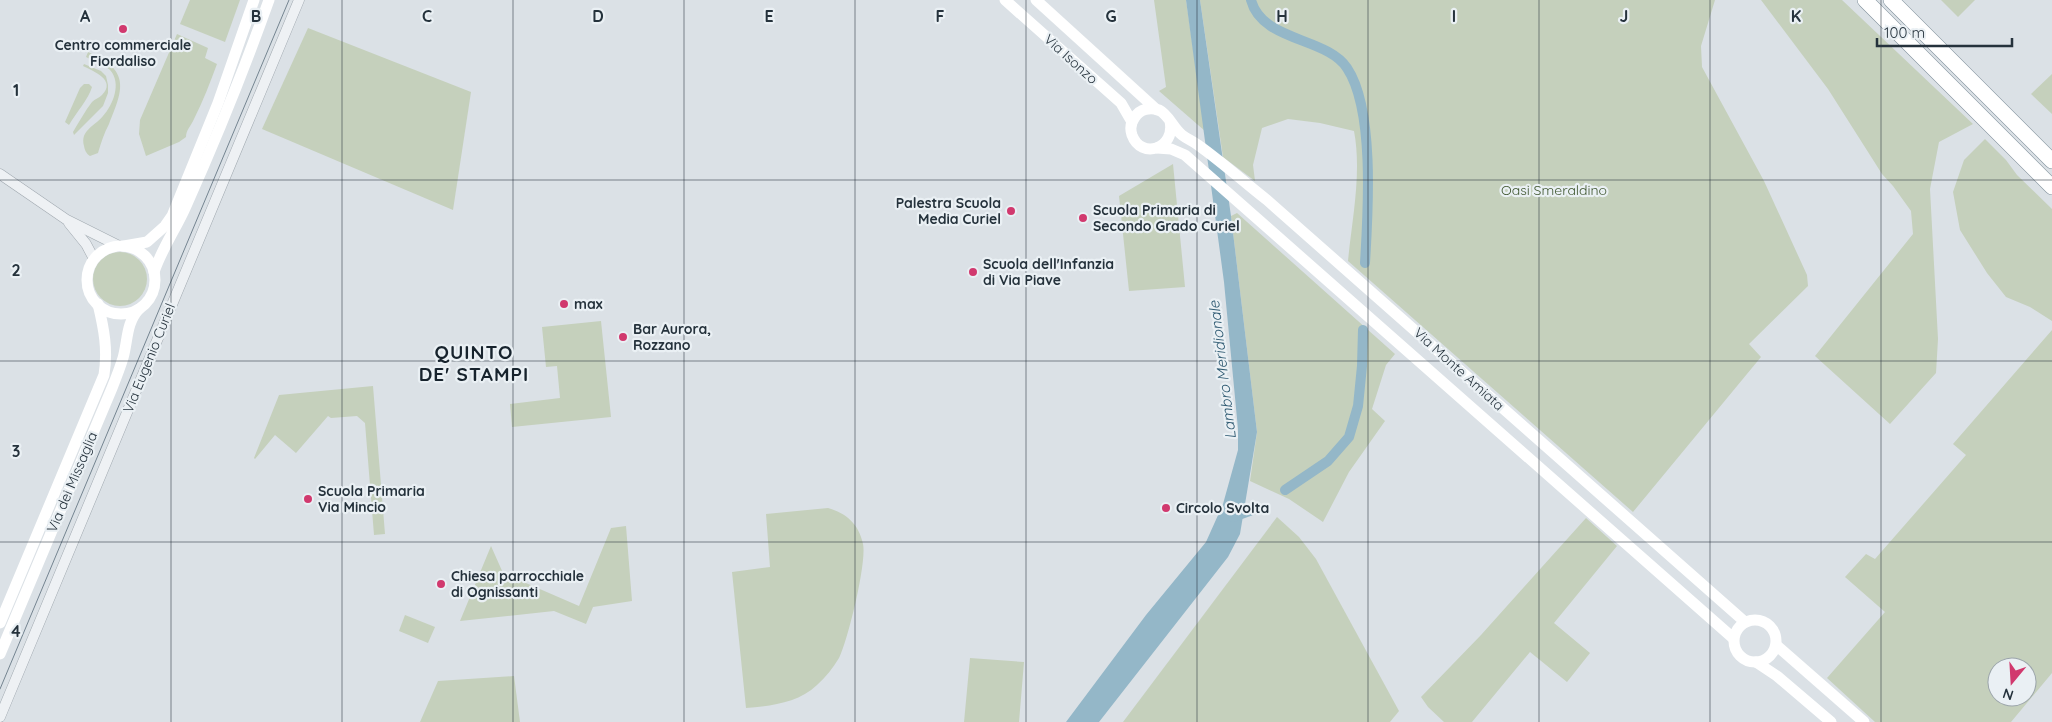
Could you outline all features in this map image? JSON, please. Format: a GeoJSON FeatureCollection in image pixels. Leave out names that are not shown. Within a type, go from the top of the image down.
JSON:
{"type":"FeatureCollection","features":[{"type":"Feature","properties":{"kind":"highway"},"geometry":{"type":"LineString","coordinates":[[1865,0],[2052,187]]}},
{"type":"Feature","properties":{"kind":"highway"},"geometry":{"type":"LineString","coordinates":[[1891,0],[2052,161]]}},
{"type":"Feature","properties":{"kind":"main road"},"geometry":{"type":"LineString","coordinates":[[94,259],[107,249],[147,242],[165,226],[172,216],[218,103],[254,0]]}},
{"type":"Feature","properties":{"kind":"main road"},"geometry":{"type":"LineString","coordinates":[[154,272],[161,251],[174,232],[186,207],[228,108],[269,0]]}},
{"type":"Feature","properties":{"kind":"main road"},"geometry":{"type":"LineString","coordinates":[[258,29],[273,0]]}},
{"type":"Feature","properties":{"kind":"main road","name":"Via Isonzo"},"geometry":{"type":"LineString","coordinates":[[1004,0],[1121,103],[1132,122]]}},
{"type":"Feature","properties":{"kind":"main road","name":"Via Isonzo"},"geometry":{"type":"LineString","coordinates":[[1036,0],[1157,110]]}},
{"type":"Feature","properties":{"kind":"main road"},"geometry":{"type":"LineString","coordinates":[[1151,109],[1157,110],[1167,116],[1170,121],[1171,134],[1168,140],[1158,148],[1151,149],[1139,145],[1132,135],[1132,122],[1139,112],[1151,109]]}},
{"type":"Feature","properties":{"kind":"main road","name":"Via Monte Amiata"},"geometry":{"type":"LineString","coordinates":[[1170,121],[1183,136],[1197,144],[1267,200],[1745,622]]}},
{"type":"Feature","properties":{"kind":"main road","name":"Via Monte Amiata"},"geometry":{"type":"LineString","coordinates":[[1158,148],[1171,149],[1185,154],[1733,638]]}},
{"type":"Feature","properties":{"kind":"main road"},"geometry":{"type":"LineString","coordinates":[[122,246],[131,247],[142,253],[154,272]]}},
{"type":"Feature","properties":{"kind":"main road","name":"Via dei Missaglia"},"geometry":{"type":"LineString","coordinates":[[0,623],[104,375],[106,338],[98,304],[90,294],[88,282],[89,269],[94,259]]}},
{"type":"Feature","properties":{"kind":"main road","name":"Via dei Missaglia"},"geometry":{"type":"LineString","coordinates":[[0,654],[112,388],[123,357],[132,318],[139,308],[147,302],[153,291],[155,283],[154,272]]}},
{"type":"Feature","properties":{"kind":"main road"},"geometry":{"type":"LineString","coordinates":[[98,304],[108,311],[116,313],[129,312],[139,308]]}},
{"type":"Feature","properties":{"kind":"main road"},"geometry":{"type":"LineString","coordinates":[[1756,619],[1770,626],[1776,637],[1776,645],[1772,654],[1764,660],[1748,661],[1739,656],[1733,638],[1736,630],[1745,622],[1756,619]]}},
{"type":"Feature","properties":{"kind":"main road"},"geometry":{"type":"LineString","coordinates":[[1776,645],[1864,722]]}},
{"type":"Feature","properties":{"kind":"main road"},"geometry":{"type":"LineString","coordinates":[[1756,662],[1782,680],[1831,722]]}},
{"type":"Feature","properties":{"kind":"street","name":"Via Eugenio Curiel"},"geometry":{"type":"LineString","coordinates":[[0,717],[299,0]]}},
{"type":"Feature","properties":{"kind":"street"},"geometry":{"type":"LineString","coordinates":[[0,174],[67,220],[122,246]]}},
{"type":"Feature","properties":{"kind":"street"},"geometry":{"type":"LineString","coordinates":[[67,220],[94,259]]}},
{"type":"Feature","properties":{"kind":"green space"},"geometry":{"type":"Polygon","coordinates":[[[190,0],[240,0],[225,42],[180,24],[190,0]]]}},
{"type":"Feature","properties":{"kind":"green space"},"geometry":{"type":"Polygon","coordinates":[[[1154,0],[1186,0],[1205,131],[1159,91],[1166,87],[1154,0]]]}},
{"type":"Feature","properties":{"kind":"green space","name":"Oasi Smeraldino"},"geometry":{"type":"Polygon","coordinates":[[[1200,0],[1715,0],[1701,46],[1702,67],[1764,181],[1807,275],[1808,286],[1749,344],[1761,357],[1633,512],[1348,261],[1357,180],[1354,131],[1320,123],[1288,119],[1262,128],[1253,165],[1255,181],[1223,157],[1200,0]]]}},
{"type":"Feature","properties":{"kind":"green space"},"geometry":{"type":"Polygon","coordinates":[[[1761,0],[1842,0],[1973,124],[1939,142],[1930,189],[1938,339],[1936,373],[1890,424],[1815,356],[1913,234],[1911,211],[1882,174],[1828,89],[1761,0]]]}},
{"type":"Feature","properties":{"kind":"green space"},"geometry":{"type":"Polygon","coordinates":[[[1941,0],[1975,0],[1958,17],[1941,0]]]}},
{"type":"Feature","properties":{"kind":"green space"},"geometry":{"type":"Polygon","coordinates":[[[308,28],[471,92],[453,210],[262,129],[308,28]]]}},
{"type":"Feature","properties":{"kind":"green space"},"geometry":{"type":"Polygon","coordinates":[[[177,34],[208,48],[205,58],[217,64],[186,137],[179,142],[146,156],[139,134],[140,120],[177,34]]]}},
{"type":"Feature","properties":{"kind":"green space"},"geometry":{"type":"Polygon","coordinates":[[[88,52],[111,66],[117,73],[120,81],[118,100],[98,153],[90,156],[85,149],[84,136],[107,111],[113,100],[116,87],[114,75],[110,70],[86,57],[88,52]]]}},
{"type":"Feature","properties":{"kind":"green space"},"geometry":{"type":"Polygon","coordinates":[[[84,64],[101,71],[106,76],[108,93],[103,106],[74,135],[73,132],[87,109],[92,102],[102,95],[107,85],[102,77],[83,66],[84,64]]]}},
{"type":"Feature","properties":{"kind":"green space"},"geometry":{"type":"Polygon","coordinates":[[[2052,74],[2052,114],[2031,94],[2052,74]]]}},
{"type":"Feature","properties":{"kind":"green space"},"geometry":{"type":"Polygon","coordinates":[[[84,84],[89,84],[92,87],[69,125],[65,122],[80,88],[84,84]]]}},
{"type":"Feature","properties":{"kind":"green space"},"geometry":{"type":"Polygon","coordinates":[[[1985,139],[2006,160],[2017,175],[2052,209],[2052,321],[2030,307],[2006,297],[1987,273],[1960,230],[1953,192],[1964,160],[1985,139]]]}},
{"type":"Feature","properties":{"kind":"green space"},"geometry":{"type":"Polygon","coordinates":[[[1173,164],[1185,287],[1129,291],[1119,196],[1173,164]]]}},
{"type":"Feature","properties":{"kind":"green space"},"geometry":{"type":"Polygon","coordinates":[[[1237,213],[1395,354],[1386,365],[1372,409],[1385,421],[1349,472],[1323,522],[1289,499],[1250,481],[1257,432],[1231,216],[1237,213]]]}},
{"type":"Feature","properties":{"kind":"green space"},"geometry":{"type":"Polygon","coordinates":[[[115,252],[125,252],[139,260],[145,269],[147,279],[145,289],[139,298],[125,306],[115,306],[105,301],[98,294],[93,284],[93,274],[98,264],[105,257],[115,252]]]}},
{"type":"Feature","properties":{"kind":"green space"},"geometry":{"type":"Polygon","coordinates":[[[601,321],[611,417],[512,427],[510,404],[560,398],[557,366],[546,367],[542,327],[601,321]]]}},
{"type":"Feature","properties":{"kind":"green space"},"geometry":{"type":"Polygon","coordinates":[[[2052,330],[2052,673],[2037,691],[2037,657],[1987,657],[1987,707],[2024,707],[2011,722],[1875,722],[1827,678],[1885,612],[1845,577],[1866,554],[1875,559],[1966,455],[1953,444],[2052,330]]]}},
{"type":"Feature","properties":{"kind":"green space"},"geometry":{"type":"Polygon","coordinates":[[[373,386],[385,534],[374,535],[365,423],[357,416],[331,418],[328,416],[296,453],[275,435],[254,458],[279,395],[373,386]]]}},
{"type":"Feature","properties":{"kind":"green space"},"geometry":{"type":"Polygon","coordinates":[[[828,508],[851,520],[863,544],[862,567],[856,601],[843,649],[829,672],[810,691],[793,700],[774,705],[746,708],[732,572],[770,567],[766,514],[828,508]]]}},
{"type":"Feature","properties":{"kind":"green space"},"geometry":{"type":"Polygon","coordinates":[[[1277,517],[1299,537],[1316,559],[1399,711],[1390,722],[1123,722],[1277,517]]]}},
{"type":"Feature","properties":{"kind":"green space"},"geometry":{"type":"Polygon","coordinates":[[[1586,518],[1617,546],[1554,623],[1590,653],[1567,682],[1530,652],[1472,722],[1444,722],[1428,707],[1421,697],[1481,635],[1586,518]]]}},
{"type":"Feature","properties":{"kind":"green space"},"geometry":{"type":"Polygon","coordinates":[[[626,526],[632,601],[593,607],[586,624],[554,611],[460,621],[491,546],[503,573],[579,606],[611,528],[626,526]]]}},
{"type":"Feature","properties":{"kind":"green space"},"geometry":{"type":"Polygon","coordinates":[[[405,615],[435,627],[428,643],[399,631],[405,615]]]}},
{"type":"Feature","properties":{"kind":"green space"},"geometry":{"type":"Polygon","coordinates":[[[970,658],[1024,662],[1019,722],[964,722],[970,658]]]}},
{"type":"Feature","properties":{"kind":"green space"},"geometry":{"type":"Polygon","coordinates":[[[514,676],[520,722],[420,722],[438,681],[514,676]]]}},
{"type":"Feature","properties":{"kind":"water"},"geometry":{"type":"Polygon","coordinates":[[[1186,0],[1200,0],[1231,216],[1257,432],[1240,534],[1228,557],[1099,722],[1066,722],[1146,615],[1206,542],[1223,504],[1238,450],[1238,429],[1224,282],[1186,0]]]}},
{"type":"Feature","properties":{"kind":"waterway"},"geometry":{"type":"LineString","coordinates":[[1251,0],[1257,14],[1268,24],[1281,32],[1325,50],[1338,58],[1347,68],[1356,86],[1362,109],[1368,162],[1365,263]]}},
{"type":"Feature","properties":{"kind":"waterway"},"geometry":{"type":"LineString","coordinates":[[1285,490],[1328,461],[1349,437],[1358,406],[1363,330]]}},
{"type":"Feature","properties":{"kind":"waterway"},"geometry":{"type":"LineString","coordinates":[[1233,517],[1255,509]]}},
{"type":"Feature","properties":{"kind":"tram line"},"geometry":{"type":"LineString","coordinates":[[0,689],[289,0]]}},
{"type":"Feature","properties":{"kind":"place","name":"Centro commerciale Fiordaliso"},"geometry":{"type":"Point","coordinates":[123,29]}},
{"type":"Feature","properties":{"kind":"place","name":"Palestra Scuola Media Curiel"},"geometry":{"type":"Point","coordinates":[1011,211]}},
{"type":"Feature","properties":{"kind":"place","name":"Scuola Primaria di Secondo Grado Curiel"},"geometry":{"type":"Point","coordinates":[1083,218]}},
{"type":"Feature","properties":{"kind":"place","name":"Scuola dell'Infanzia di Via Piave"},"geometry":{"type":"Point","coordinates":[973,272]}},
{"type":"Feature","properties":{"kind":"place","name":"max"},"geometry":{"type":"Point","coordinates":[564,304]}},
{"type":"Feature","properties":{"kind":"place","name":"Bar Aurora, Rozzano"},"geometry":{"type":"Point","coordinates":[623,337]}},
{"type":"Feature","properties":{"kind":"place","name":"Scuola Primaria Via Mincio"},"geometry":{"type":"Point","coordinates":[308,499]}},
{"type":"Feature","properties":{"kind":"place","name":"Circolo Svolta"},"geometry":{"type":"Point","coordinates":[1166,508]}},
{"type":"Feature","properties":{"kind":"place","name":"Chiesa parrocchiale di Ognissanti"},"geometry":{"type":"Point","coordinates":[441,584]}},
{"type":"Feature","properties":{"kind":"district","name":"QUINTO DE' STAMPI"},"geometry":{"type":"Point","coordinates":[474,363]}},
{"type":"Feature","properties":{"kind":"water label","name":"Lambro Meridionale"},"geometry":{"type":"Point","coordinates":[1222,370]}}]}
